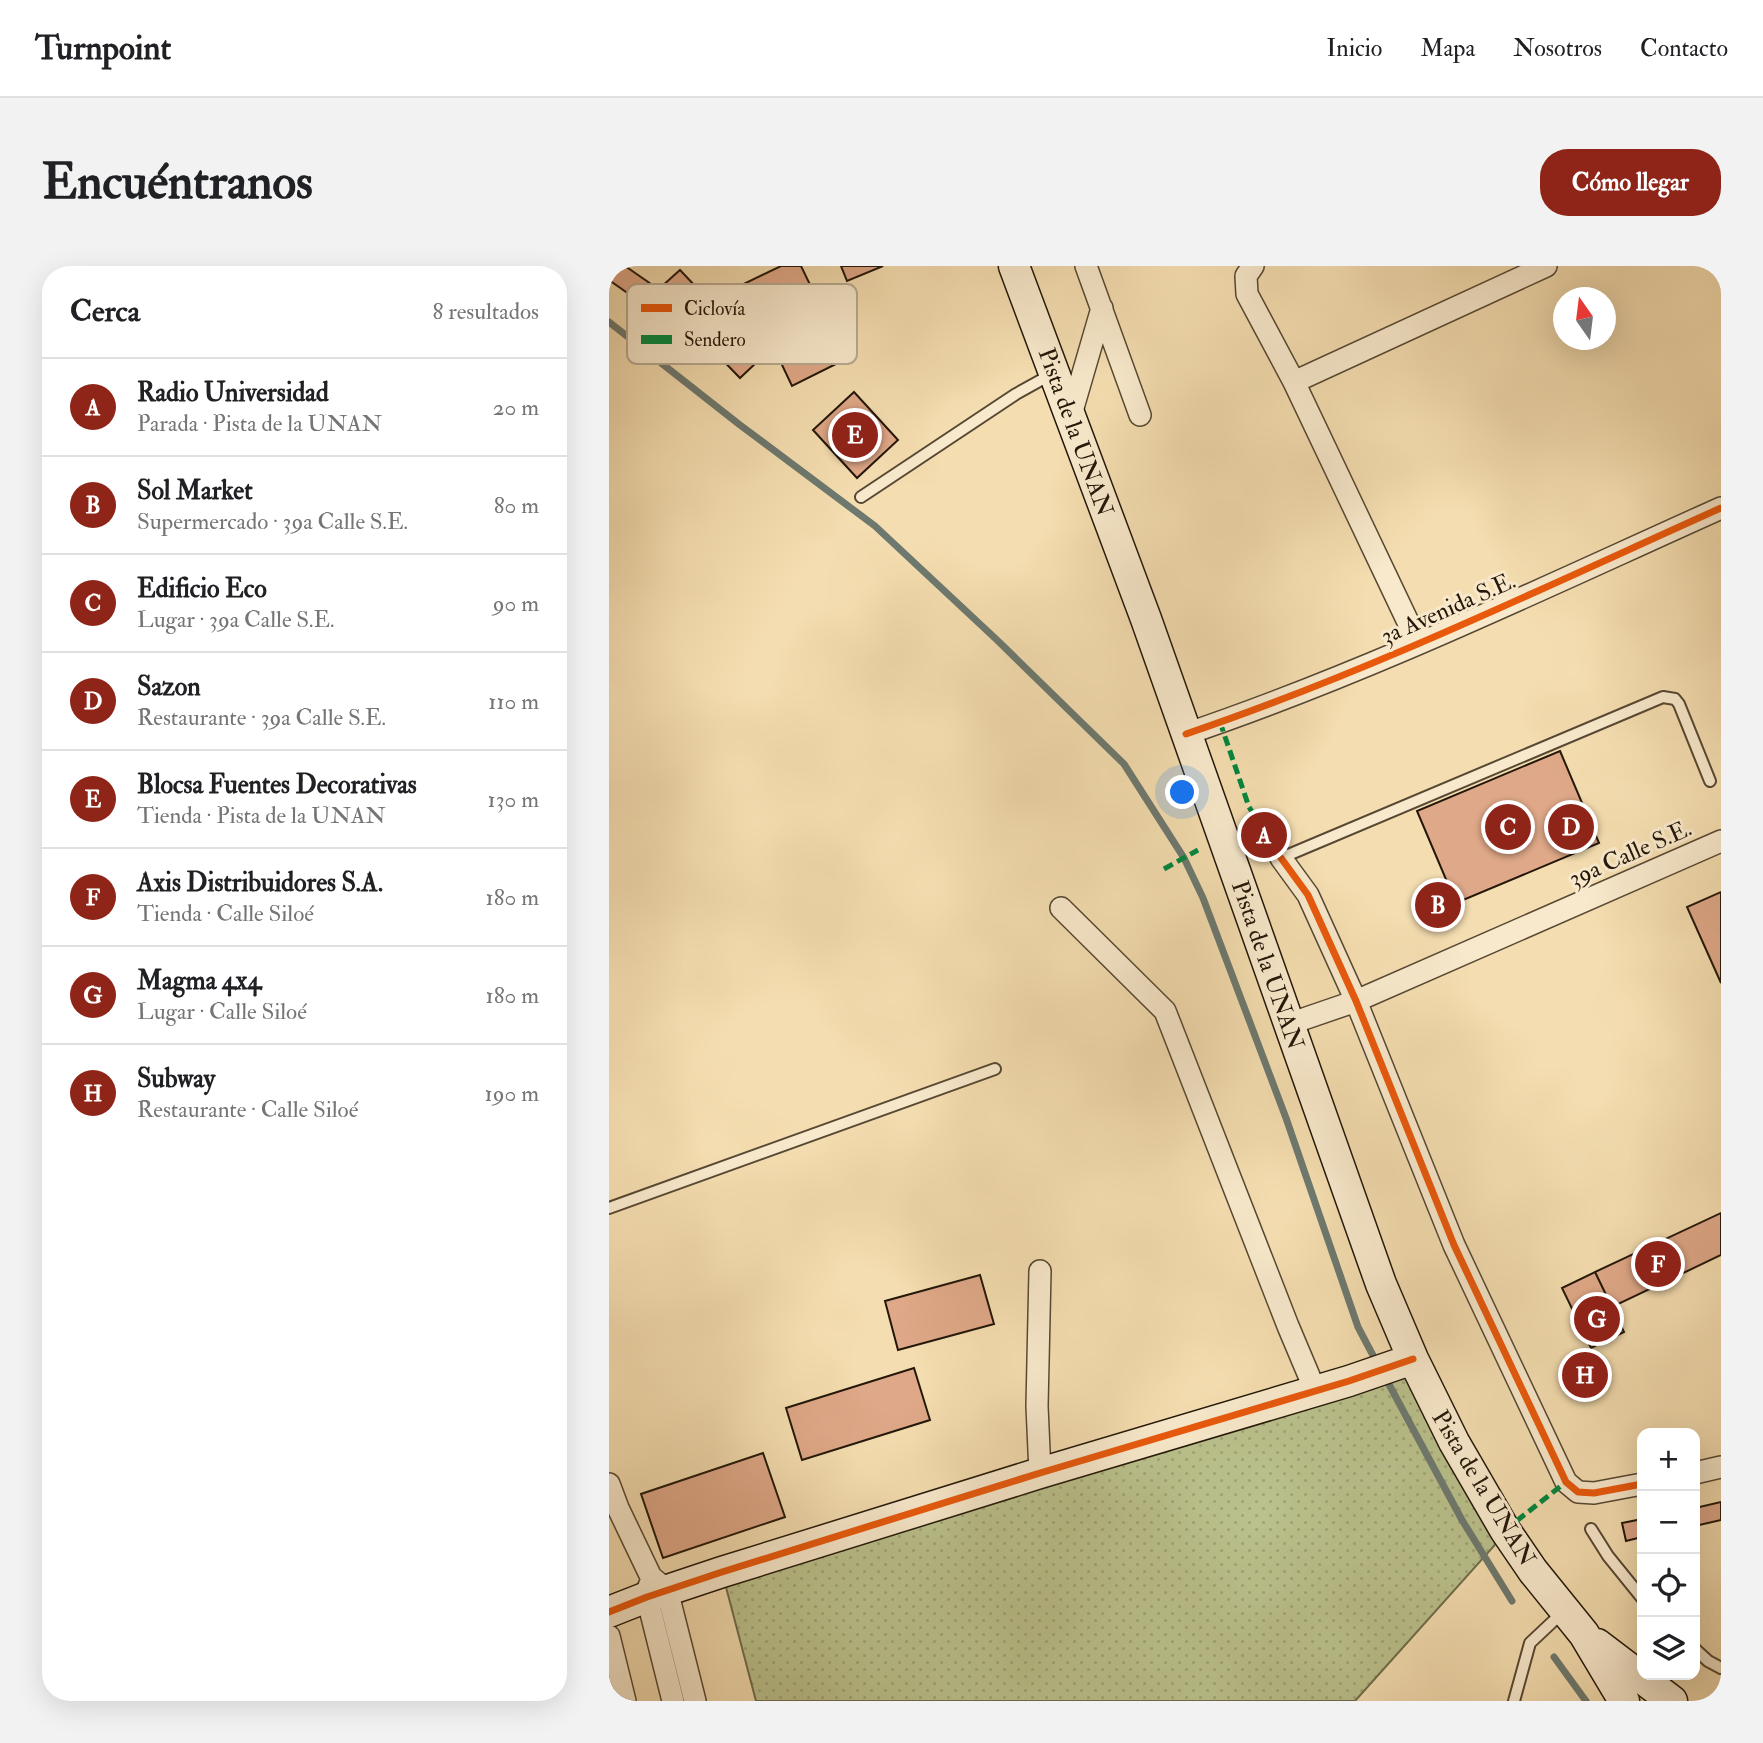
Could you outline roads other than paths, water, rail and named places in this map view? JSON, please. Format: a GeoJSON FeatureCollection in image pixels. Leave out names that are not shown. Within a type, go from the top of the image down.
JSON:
{"type":"FeatureCollection","features":[{"type":"Feature","properties":{"kind":"main road","name":"Pista de la UNAN"},"geometry":{"type":"LineString","coordinates":[[1014,266],[1146,619],[1381,1284],[1413,1359],[1454,1442],[1505,1530],[1533,1571],[1584,1633],[1672,1701]]}},
{"type":"Feature","properties":{"kind":"main road"},"geometry":{"type":"LineString","coordinates":[[609,1612],[655,1588],[1349,1381],[1413,1359]]}},
{"type":"Feature","properties":{"kind":"main road","name":"Pista de la UNAN"},"geometry":{"type":"LineString","coordinates":[[1584,1633],[1624,1701]]}},
{"type":"Feature","properties":{"kind":"street"},"geometry":{"type":"LineString","coordinates":[[1086,266],[1140,415]]}},
{"type":"Feature","properties":{"kind":"street"},"geometry":{"type":"LineString","coordinates":[[1254,266],[1246,276],[1247,294],[1294,382],[1418,643]]}},
{"type":"Feature","properties":{"kind":"street"},"geometry":{"type":"LineString","coordinates":[[1294,382],[1546,266]]}},
{"type":"Feature","properties":{"kind":"street"},"geometry":{"type":"LineString","coordinates":[[1070,418],[1102,309]]}},
{"type":"Feature","properties":{"kind":"street","name":"3a Avenida S.E."},"geometry":{"type":"LineString","coordinates":[[1186,734],[1280,701],[1418,643],[1721,509]]}},
{"type":"Feature","properties":{"kind":"street","name":"39a Calle S.E."},"geometry":{"type":"LineString","coordinates":[[1289,1024],[1356,1001],[1721,841]]}},
{"type":"Feature","properties":{"kind":"street"},"geometry":{"type":"LineString","coordinates":[[1281,858],[1308,895],[1356,1001],[1454,1245],[1566,1482],[1578,1492],[1594,1493],[1637,1485]]}},
{"type":"Feature","properties":{"kind":"street"},"geometry":{"type":"LineString","coordinates":[[1061,908],[1165,1011],[1315,1390]]}},
{"type":"Feature","properties":{"kind":"street"},"geometry":{"type":"LineString","coordinates":[[1040,1271],[1037,1406],[1040,1473]]}},
{"type":"Feature","properties":{"kind":"street"},"geometry":{"type":"LineString","coordinates":[[1700,1472],[1721,1467]]}},
{"type":"Feature","properties":{"kind":"street"},"geometry":{"type":"LineString","coordinates":[[609,1484],[655,1588],[695,1701]]}},
{"type":"Feature","properties":{"kind":"street"},"geometry":{"type":"LineString","coordinates":[[655,1588],[673,1701]]}},
{"type":"Feature","properties":{"kind":"street"},"geometry":{"type":"LineString","coordinates":[[609,1636],[625,1701]]}},
{"type":"Feature","properties":{"kind":"lane"},"geometry":{"type":"LineString","coordinates":[[861,497],[1016,394],[1055,372]]}},
{"type":"Feature","properties":{"kind":"lane"},"geometry":{"type":"LineString","coordinates":[[1281,858],[1663,698],[1675,699],[1679,704],[1710,781]]}},
{"type":"Feature","properties":{"kind":"lane"},"geometry":{"type":"LineString","coordinates":[[609,1208],[995,1069]]}},
{"type":"Feature","properties":{"kind":"lane"},"geometry":{"type":"LineString","coordinates":[[1591,1529],[1608,1556],[1637,1592]]}},
{"type":"Feature","properties":{"kind":"lane"},"geometry":{"type":"LineString","coordinates":[[1516,1700],[1530,1643],[1564,1611]]}},
{"type":"Feature","properties":{"kind":"lane"},"geometry":{"type":"LineString","coordinates":[[1700,1654],[1721,1668]]}},
{"type":"Feature","properties":{"kind":"waterway"},"geometry":{"type":"LineString","coordinates":[[609,322],[627,336]]}},
{"type":"Feature","properties":{"kind":"waterway"},"geometry":{"type":"LineString","coordinates":[[662,364],[875,526],[1124,764],[1184,858],[1203,898],[1286,1118],[1358,1327],[1377,1363]]}},
{"type":"Feature","properties":{"kind":"waterway"},"geometry":{"type":"LineString","coordinates":[[1385,1377],[1462,1520],[1512,1601]]}},
{"type":"Feature","properties":{"kind":"waterway"},"geometry":{"type":"LineString","coordinates":[[1554,1657],[1586,1701]]}},
{"type":"Feature","properties":{"kind":"place","name":"Blocsa Fuentes Decorativas"},"geometry":{"type":"Point","coordinates":[855,435]}},
{"type":"Feature","properties":{"kind":"place","name":"Edificio Eco"},"geometry":{"type":"Point","coordinates":[1508,827]}},
{"type":"Feature","properties":{"kind":"place","name":"Sazon"},"geometry":{"type":"Point","coordinates":[1571,827]}},
{"type":"Feature","properties":{"kind":"place","name":"Radio Universidad"},"geometry":{"type":"Point","coordinates":[1264,835]}},
{"type":"Feature","properties":{"kind":"place","name":"Sol Market"},"geometry":{"type":"Point","coordinates":[1438,905]}},
{"type":"Feature","properties":{"kind":"place","name":"Axis Distribuidores S.A."},"geometry":{"type":"Point","coordinates":[1658,1264]}},
{"type":"Feature","properties":{"kind":"place","name":"Magma 4x4"},"geometry":{"type":"Point","coordinates":[1597,1319]}},
{"type":"Feature","properties":{"kind":"place","name":"Subway"},"geometry":{"type":"Point","coordinates":[1585,1375]}}]}
